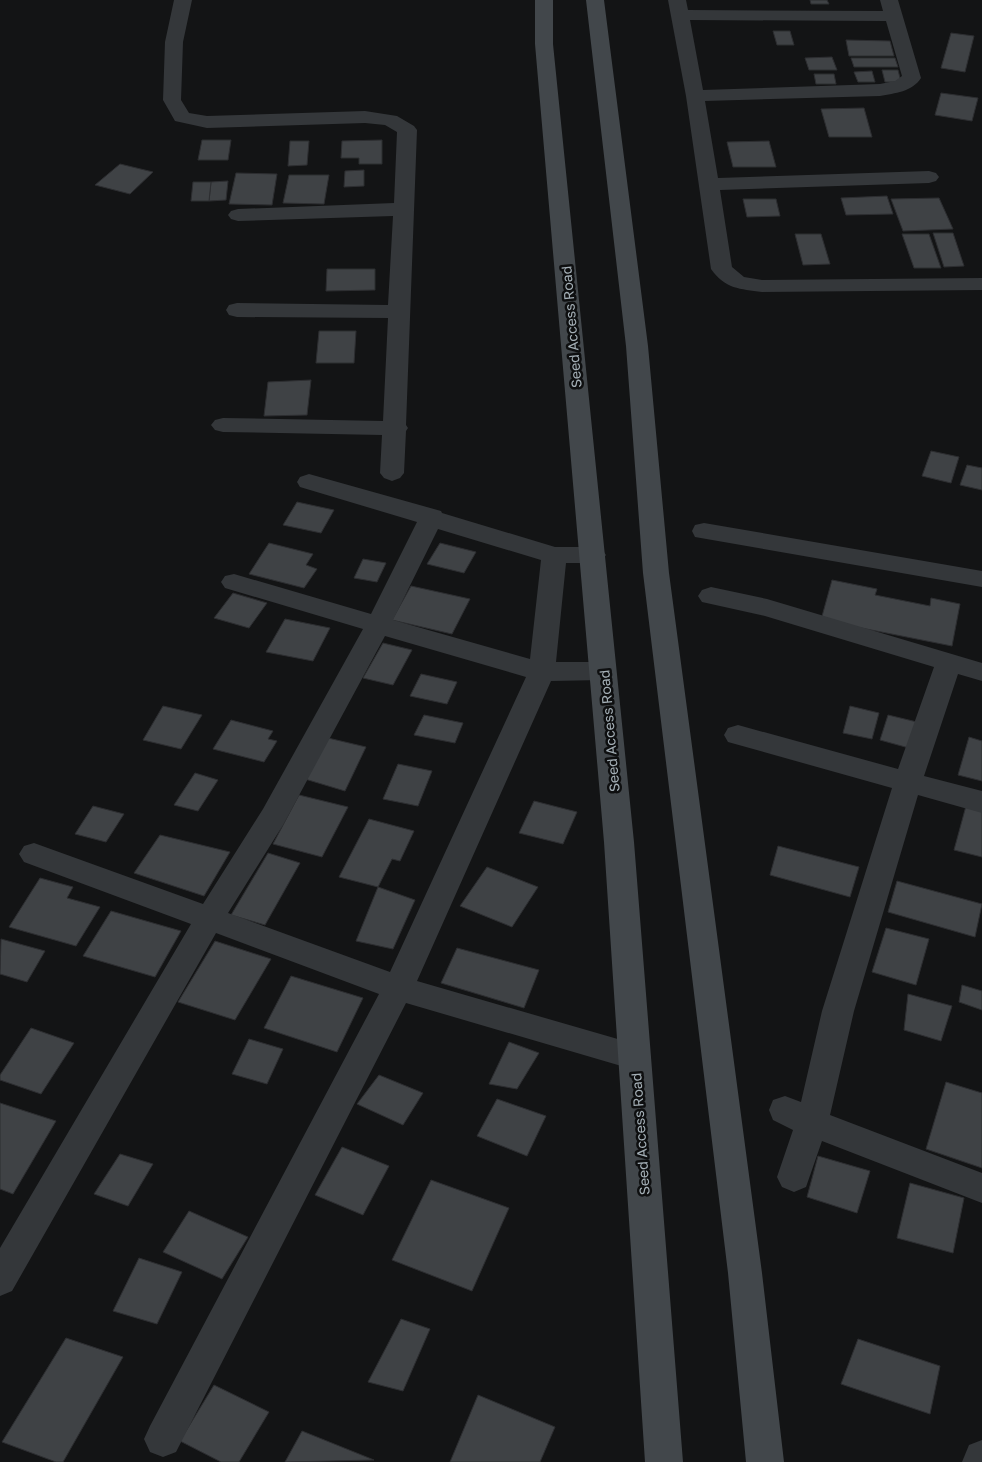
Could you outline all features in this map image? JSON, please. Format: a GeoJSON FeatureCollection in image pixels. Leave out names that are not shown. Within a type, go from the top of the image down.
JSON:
{"type":"FeatureCollection","features":[{"type":"Feature","properties":{"kind":"street"},"geometry":{"type":"LineString","coordinates":[[183,0],[174,42],[172,100],[182,116],[207,122],[365,117],[390,120],[407,130],[396,428],[392,473]]}},
{"type":"Feature","properties":{"kind":"street","name":"Seed Access Road"},"geometry":{"type":"LineString","coordinates":[[544,0],[544,44],[619,842],[664,1462]]}},
{"type":"Feature","properties":{"kind":"street"},"geometry":{"type":"LineString","coordinates":[[595,0],[637,346],[656,573],[723,1099],[765,1462]]}},
{"type":"Feature","properties":{"kind":"street"},"geometry":{"type":"LineString","coordinates":[[695,96],[880,90],[901,86],[912,78],[892,8],[678,8],[695,96],[722,269],[737,282],[762,286],[982,284]]}},
{"type":"Feature","properties":{"kind":"street"},"geometry":{"type":"LineString","coordinates":[[708,184],[929,178]]}},
{"type":"Feature","properties":{"kind":"street"},"geometry":{"type":"LineString","coordinates":[[238,215],[404,209]]}},
{"type":"Feature","properties":{"kind":"street"},"geometry":{"type":"LineString","coordinates":[[237,310],[400,312]]}},
{"type":"Feature","properties":{"kind":"street"},"geometry":{"type":"LineString","coordinates":[[223,425],[396,428]]}},
{"type":"Feature","properties":{"kind":"street"},"geometry":{"type":"LineString","coordinates":[[309,482],[432,517],[554,555],[592,554]]}},
{"type":"Feature","properties":{"kind":"street"},"geometry":{"type":"LineString","coordinates":[[0,1280],[209,919],[273,817],[378,625],[432,517]]}},
{"type":"Feature","properties":{"kind":"street"},"geometry":{"type":"LineString","coordinates":[[704,531],[982,579]]}},
{"type":"Feature","properties":{"kind":"street"},"geometry":{"type":"LineString","coordinates":[[163,1438],[398,988],[542,672],[554,555]]}},
{"type":"Feature","properties":{"kind":"street"},"geometry":{"type":"LineString","coordinates":[[234,582],[542,672],[603,671]]}},
{"type":"Feature","properties":{"kind":"street"},"geometry":{"type":"LineString","coordinates":[[711,596],[767,608],[982,672]]}},
{"type":"Feature","properties":{"kind":"street"},"geometry":{"type":"LineString","coordinates":[[794,1177],[799,1116],[838,1011],[908,780],[949,663]]}},
{"type":"Feature","properties":{"kind":"street"},"geometry":{"type":"LineString","coordinates":[[738,735],[908,780],[982,802]]}},
{"type":"Feature","properties":{"kind":"street"},"geometry":{"type":"LineString","coordinates":[[34,854],[398,988],[635,1057]]}},
{"type":"Feature","properties":{"kind":"street"},"geometry":{"type":"LineString","coordinates":[[799,1116],[982,1188]]}},
{"type":"Feature","properties":{"kind":"street"},"geometry":{"type":"LineString","coordinates":[[981,1462],[982,1458]]}},
{"type":"Feature","properties":{"kind":"building"},"geometry":{"type":"Polygon","coordinates":[[[810,0],[827,0],[829,4],[811,4],[810,0]]]}},
{"type":"Feature","properties":{"kind":"building"},"geometry":{"type":"Polygon","coordinates":[[[773,31],[790,31],[794,45],[777,45],[773,31]]]}},
{"type":"Feature","properties":{"kind":"building"},"geometry":{"type":"Polygon","coordinates":[[[951,33],[974,36],[965,72],[941,68],[951,33]]]}},
{"type":"Feature","properties":{"kind":"building"},"geometry":{"type":"Polygon","coordinates":[[[846,40],[890,41],[894,56],[849,56],[846,40]]]}},
{"type":"Feature","properties":{"kind":"building"},"geometry":{"type":"Polygon","coordinates":[[[832,57],[837,70],[809,70],[805,58],[832,57]]]}},
{"type":"Feature","properties":{"kind":"building"},"geometry":{"type":"Polygon","coordinates":[[[851,58],[895,58],[898,67],[854,67],[851,58]]]}},
{"type":"Feature","properties":{"kind":"building"},"geometry":{"type":"Polygon","coordinates":[[[882,70],[898,70],[901,82],[885,82],[882,70]]]}},
{"type":"Feature","properties":{"kind":"building"},"geometry":{"type":"Polygon","coordinates":[[[872,71],[875,82],[858,82],[854,72],[872,71]]]}},
{"type":"Feature","properties":{"kind":"building"},"geometry":{"type":"Polygon","coordinates":[[[814,74],[834,74],[836,84],[816,84],[814,74]]]}},
{"type":"Feature","properties":{"kind":"building"},"geometry":{"type":"Polygon","coordinates":[[[941,93],[978,98],[972,121],[935,115],[941,93]]]}},
{"type":"Feature","properties":{"kind":"building"},"geometry":{"type":"Polygon","coordinates":[[[864,108],[872,137],[829,137],[821,109],[864,108]]]}},
{"type":"Feature","properties":{"kind":"building"},"geometry":{"type":"Polygon","coordinates":[[[202,140],[231,140],[228,160],[198,160],[202,140]]]}},
{"type":"Feature","properties":{"kind":"building"},"geometry":{"type":"Polygon","coordinates":[[[382,140],[382,164],[359,164],[359,158],[341,158],[342,141],[382,140]]]}},
{"type":"Feature","properties":{"kind":"building"},"geometry":{"type":"Polygon","coordinates":[[[290,141],[309,141],[307,165],[288,166],[290,141]]]}},
{"type":"Feature","properties":{"kind":"building"},"geometry":{"type":"Polygon","coordinates":[[[769,141],[776,167],[733,167],[727,142],[769,141]]]}},
{"type":"Feature","properties":{"kind":"building"},"geometry":{"type":"Polygon","coordinates":[[[120,164],[153,172],[130,194],[95,185],[120,164]]]}},
{"type":"Feature","properties":{"kind":"building"},"geometry":{"type":"Polygon","coordinates":[[[364,170],[364,186],[344,187],[345,171],[364,170]]]}},
{"type":"Feature","properties":{"kind":"building"},"geometry":{"type":"Polygon","coordinates":[[[236,173],[277,174],[272,205],[229,204],[236,173]]]}},
{"type":"Feature","properties":{"kind":"building"},"geometry":{"type":"Polygon","coordinates":[[[289,175],[329,175],[324,204],[283,203],[289,175]]]}},
{"type":"Feature","properties":{"kind":"building"},"geometry":{"type":"Polygon","coordinates":[[[228,181],[226,200],[209,201],[211,182],[228,181]]]}},
{"type":"Feature","properties":{"kind":"building"},"geometry":{"type":"Polygon","coordinates":[[[193,182],[211,182],[209,201],[191,201],[193,182]]]}},
{"type":"Feature","properties":{"kind":"building"},"geometry":{"type":"Polygon","coordinates":[[[887,196],[893,214],[846,215],[841,198],[887,196]]]}},
{"type":"Feature","properties":{"kind":"building"},"geometry":{"type":"Polygon","coordinates":[[[939,198],[953,229],[903,231],[891,199],[939,198]]]}},
{"type":"Feature","properties":{"kind":"building"},"geometry":{"type":"Polygon","coordinates":[[[743,199],[776,199],[780,216],[747,217],[743,199]]]}},
{"type":"Feature","properties":{"kind":"building"},"geometry":{"type":"Polygon","coordinates":[[[933,233],[953,233],[964,266],[944,267],[933,233]]]}},
{"type":"Feature","properties":{"kind":"building"},"geometry":{"type":"Polygon","coordinates":[[[795,234],[821,234],[830,264],[803,265],[795,234]]]}},
{"type":"Feature","properties":{"kind":"building"},"geometry":{"type":"Polygon","coordinates":[[[902,234],[929,234],[941,268],[914,268],[902,234]]]}},
{"type":"Feature","properties":{"kind":"building"},"geometry":{"type":"Polygon","coordinates":[[[327,269],[375,269],[375,290],[326,291],[327,269]]]}},
{"type":"Feature","properties":{"kind":"building"},"geometry":{"type":"Polygon","coordinates":[[[319,331],[356,331],[354,363],[316,363],[319,331]]]}},
{"type":"Feature","properties":{"kind":"building"},"geometry":{"type":"Polygon","coordinates":[[[311,380],[307,415],[264,416],[268,382],[311,380]]]}},
{"type":"Feature","properties":{"kind":"building"},"geometry":{"type":"Polygon","coordinates":[[[931,451],[959,457],[951,483],[922,476],[931,451]]]}},
{"type":"Feature","properties":{"kind":"building"},"geometry":{"type":"Polygon","coordinates":[[[967,465],[982,468],[982,490],[960,485],[967,465]]]}},
{"type":"Feature","properties":{"kind":"building"},"geometry":{"type":"Polygon","coordinates":[[[297,502],[334,510],[321,533],[283,525],[297,502]]]}},
{"type":"Feature","properties":{"kind":"building"},"geometry":{"type":"Polygon","coordinates":[[[269,543],[313,554],[306,565],[317,569],[304,588],[249,574],[269,543]]]}},
{"type":"Feature","properties":{"kind":"building"},"geometry":{"type":"Polygon","coordinates":[[[440,543],[476,552],[464,573],[427,564],[440,543]]]}},
{"type":"Feature","properties":{"kind":"building"},"geometry":{"type":"Polygon","coordinates":[[[363,559],[386,563],[377,582],[354,578],[363,559]]]}},
{"type":"Feature","properties":{"kind":"building"},"geometry":{"type":"Polygon","coordinates":[[[832,580],[877,589],[875,595],[930,606],[931,598],[960,604],[952,646],[821,620],[832,580]]]}},
{"type":"Feature","properties":{"kind":"building"},"geometry":{"type":"Polygon","coordinates":[[[411,586],[470,599],[452,634],[392,620],[411,586]]]}},
{"type":"Feature","properties":{"kind":"building"},"geometry":{"type":"Polygon","coordinates":[[[233,593],[267,603],[249,628],[214,618],[233,593]]]}},
{"type":"Feature","properties":{"kind":"building"},"geometry":{"type":"Polygon","coordinates":[[[285,619],[330,628],[313,661],[266,652],[285,619]]]}},
{"type":"Feature","properties":{"kind":"building"},"geometry":{"type":"Polygon","coordinates":[[[383,643],[412,650],[393,685],[363,678],[383,643]]]}},
{"type":"Feature","properties":{"kind":"building"},"geometry":{"type":"Polygon","coordinates":[[[421,674],[457,682],[447,704],[410,696],[421,674]]]}},
{"type":"Feature","properties":{"kind":"building"},"geometry":{"type":"Polygon","coordinates":[[[163,706],[202,715],[181,749],[143,740],[163,706]]]}},
{"type":"Feature","properties":{"kind":"building"},"geometry":{"type":"Polygon","coordinates":[[[850,706],[879,713],[872,739],[843,733],[850,706]]]}},
{"type":"Feature","properties":{"kind":"building"},"geometry":{"type":"Polygon","coordinates":[[[424,715],[463,723],[455,743],[414,735],[424,715]]]}},
{"type":"Feature","properties":{"kind":"building"},"geometry":{"type":"Polygon","coordinates":[[[888,715],[917,722],[909,748],[880,740],[888,715]]]}},
{"type":"Feature","properties":{"kind":"building"},"geometry":{"type":"Polygon","coordinates":[[[231,720],[273,731],[268,739],[277,741],[264,762],[213,749],[231,720]]]}},
{"type":"Feature","properties":{"kind":"building"},"geometry":{"type":"Polygon","coordinates":[[[969,737],[982,741],[982,781],[958,775],[969,737]]]}},
{"type":"Feature","properties":{"kind":"building"},"geometry":{"type":"Polygon","coordinates":[[[328,738],[366,747],[345,791],[305,779],[328,738]]]}},
{"type":"Feature","properties":{"kind":"building"},"geometry":{"type":"Polygon","coordinates":[[[398,764],[432,771],[418,806],[383,799],[398,764]]]}},
{"type":"Feature","properties":{"kind":"building"},"geometry":{"type":"Polygon","coordinates":[[[195,773],[218,780],[198,811],[174,805],[195,773]]]}},
{"type":"Feature","properties":{"kind":"building"},"geometry":{"type":"Polygon","coordinates":[[[299,795],[348,807],[322,857],[273,844],[299,795]]]}},
{"type":"Feature","properties":{"kind":"building"},"geometry":{"type":"Polygon","coordinates":[[[534,801],[577,812],[563,844],[519,833],[534,801]]]}},
{"type":"Feature","properties":{"kind":"building"},"geometry":{"type":"Polygon","coordinates":[[[93,806],[124,814],[106,842],[75,834],[93,806]]]}},
{"type":"Feature","properties":{"kind":"building"},"geometry":{"type":"Polygon","coordinates":[[[966,806],[982,811],[982,857],[954,850],[966,806]]]}},
{"type":"Feature","properties":{"kind":"building"},"geometry":{"type":"Polygon","coordinates":[[[369,819],[414,831],[400,861],[392,859],[378,887],[339,877],[369,819]]]}},
{"type":"Feature","properties":{"kind":"building"},"geometry":{"type":"Polygon","coordinates":[[[160,835],[230,852],[204,896],[134,873],[160,835]]]}},
{"type":"Feature","properties":{"kind":"building"},"geometry":{"type":"Polygon","coordinates":[[[778,846],[859,867],[850,897],[770,875],[778,846]]]}},
{"type":"Feature","properties":{"kind":"building"},"geometry":{"type":"Polygon","coordinates":[[[268,853],[300,863],[265,925],[231,915],[268,853]]]}},
{"type":"Feature","properties":{"kind":"building"},"geometry":{"type":"Polygon","coordinates":[[[487,867],[538,887],[512,927],[460,906],[487,867]]]}},
{"type":"Feature","properties":{"kind":"building"},"geometry":{"type":"Polygon","coordinates":[[[40,878],[73,887],[67,898],[100,907],[76,946],[9,927],[40,878]]]}},
{"type":"Feature","properties":{"kind":"building"},"geometry":{"type":"Polygon","coordinates":[[[897,881],[982,904],[975,937],[888,912],[897,881]]]}},
{"type":"Feature","properties":{"kind":"building"},"geometry":{"type":"Polygon","coordinates":[[[378,887],[415,900],[393,949],[356,941],[378,887]]]}},
{"type":"Feature","properties":{"kind":"building"},"geometry":{"type":"Polygon","coordinates":[[[111,911],[181,931],[155,977],[83,956],[111,911]]]}},
{"type":"Feature","properties":{"kind":"building"},"geometry":{"type":"Polygon","coordinates":[[[886,928],[929,939],[916,985],[872,972],[886,928]]]}},
{"type":"Feature","properties":{"kind":"building"},"geometry":{"type":"Polygon","coordinates":[[[1,939],[45,951],[27,982],[0,974],[1,939]]]}},
{"type":"Feature","properties":{"kind":"building"},"geometry":{"type":"Polygon","coordinates":[[[215,941],[271,959],[235,1020],[178,1002],[215,941]]]}},
{"type":"Feature","properties":{"kind":"building"},"geometry":{"type":"Polygon","coordinates":[[[457,948],[539,970],[524,1008],[441,983],[457,948]]]}},
{"type":"Feature","properties":{"kind":"building"},"geometry":{"type":"Polygon","coordinates":[[[291,976],[363,998],[337,1052],[264,1028],[291,976]]]}},
{"type":"Feature","properties":{"kind":"building"},"geometry":{"type":"Polygon","coordinates":[[[962,985],[982,991],[982,1010],[959,1002],[962,985]]]}},
{"type":"Feature","properties":{"kind":"building"},"geometry":{"type":"Polygon","coordinates":[[[908,994],[952,1006],[941,1041],[904,1030],[908,994]]]}},
{"type":"Feature","properties":{"kind":"building"},"geometry":{"type":"Polygon","coordinates":[[[31,1028],[74,1043],[41,1094],[0,1080],[0,1075],[31,1028]]]}},
{"type":"Feature","properties":{"kind":"building"},"geometry":{"type":"Polygon","coordinates":[[[249,1039],[283,1049],[267,1084],[232,1074],[249,1039]]]}},
{"type":"Feature","properties":{"kind":"building"},"geometry":{"type":"Polygon","coordinates":[[[509,1042],[539,1053],[517,1089],[489,1084],[509,1042]]]}},
{"type":"Feature","properties":{"kind":"building"},"geometry":{"type":"Polygon","coordinates":[[[379,1075],[423,1093],[403,1125],[357,1104],[379,1075]]]}},
{"type":"Feature","properties":{"kind":"building"},"geometry":{"type":"Polygon","coordinates":[[[946,1082],[982,1093],[982,1168],[926,1149],[946,1082]]]}},
{"type":"Feature","properties":{"kind":"building"},"geometry":{"type":"Polygon","coordinates":[[[497,1099],[546,1116],[527,1156],[477,1136],[497,1099]]]}},
{"type":"Feature","properties":{"kind":"building"},"geometry":{"type":"Polygon","coordinates":[[[0,1103],[56,1121],[13,1194],[0,1189],[0,1103]]]}},
{"type":"Feature","properties":{"kind":"building"},"geometry":{"type":"Polygon","coordinates":[[[342,1147],[389,1166],[363,1215],[315,1195],[342,1147]]]}},
{"type":"Feature","properties":{"kind":"building"},"geometry":{"type":"Polygon","coordinates":[[[120,1154],[153,1164],[128,1206],[94,1194],[120,1154]]]}},
{"type":"Feature","properties":{"kind":"building"},"geometry":{"type":"Polygon","coordinates":[[[818,1156],[870,1171],[857,1213],[807,1197],[818,1156]]]}},
{"type":"Feature","properties":{"kind":"building"},"geometry":{"type":"Polygon","coordinates":[[[431,1180],[509,1208],[472,1291],[392,1260],[431,1180]]]}},
{"type":"Feature","properties":{"kind":"building"},"geometry":{"type":"Polygon","coordinates":[[[910,1183],[964,1198],[953,1253],[897,1238],[910,1183]]]}},
{"type":"Feature","properties":{"kind":"building"},"geometry":{"type":"Polygon","coordinates":[[[189,1211],[248,1237],[222,1279],[163,1252],[189,1211]]]}},
{"type":"Feature","properties":{"kind":"building"},"geometry":{"type":"Polygon","coordinates":[[[139,1258],[182,1272],[157,1324],[113,1311],[139,1258]]]}},
{"type":"Feature","properties":{"kind":"building"},"geometry":{"type":"Polygon","coordinates":[[[401,1319],[430,1329],[403,1391],[368,1382],[401,1319]]]}},
{"type":"Feature","properties":{"kind":"building"},"geometry":{"type":"Polygon","coordinates":[[[66,1338],[123,1357],[63,1462],[56,1462],[2,1442],[66,1338]]]}},
{"type":"Feature","properties":{"kind":"building"},"geometry":{"type":"Polygon","coordinates":[[[858,1339],[940,1366],[930,1414],[841,1384],[858,1339]]]}},
{"type":"Feature","properties":{"kind":"building"},"geometry":{"type":"Polygon","coordinates":[[[214,1385],[269,1412],[239,1462],[221,1462],[180,1441],[214,1385]]]}},
{"type":"Feature","properties":{"kind":"building"},"geometry":{"type":"Polygon","coordinates":[[[478,1395],[555,1427],[540,1462],[450,1462],[478,1395]]]}},
{"type":"Feature","properties":{"kind":"building"},"geometry":{"type":"Polygon","coordinates":[[[302,1431],[374,1460],[285,1462],[302,1431]]]}}]}
